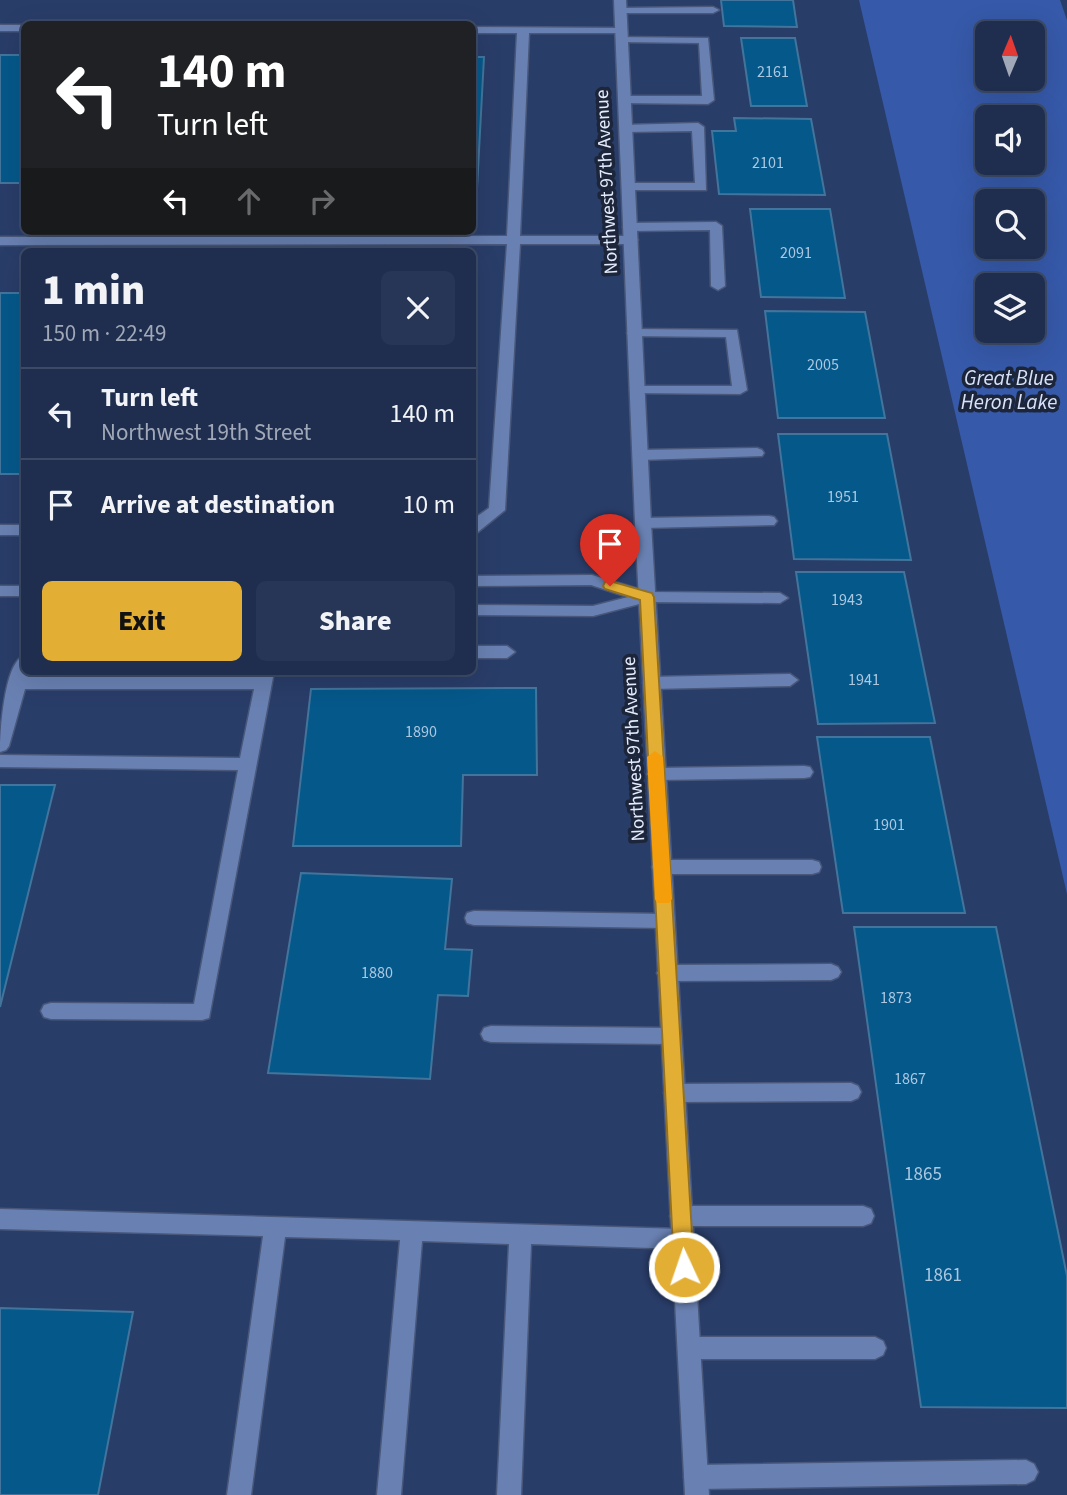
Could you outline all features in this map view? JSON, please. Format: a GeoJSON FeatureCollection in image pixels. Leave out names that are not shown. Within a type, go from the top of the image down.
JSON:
{"type":"FeatureCollection","features":[{"type":"Feature","properties":{"kind":"street"},"geometry":{"type":"LineString","coordinates":[[621,5],[688,5],[713,10]]}},
{"type":"Feature","properties":{"kind":"street","name":"Northwest 97th Avenue"},"geometry":{"type":"LineString","coordinates":[[621,5],[651,683],[696,1486]]}},
{"type":"Feature","properties":{"kind":"street"},"geometry":{"type":"LineString","coordinates":[[0,28],[21,28]]}},
{"type":"Feature","properties":{"kind":"street"},"geometry":{"type":"LineString","coordinates":[[476,30],[704,40],[708,100],[624,100]]}},
{"type":"Feature","properties":{"kind":"street"},"geometry":{"type":"LineString","coordinates":[[476,525],[497,510],[523,30]]}},
{"type":"Feature","properties":{"kind":"street"},"geometry":{"type":"LineString","coordinates":[[626,128],[698,127],[702,187],[628,187]]}},
{"type":"Feature","properties":{"kind":"street"},"geometry":{"type":"LineString","coordinates":[[0,240],[513,240],[716,226],[718,286]]}},
{"type":"Feature","properties":{"kind":"street"},"geometry":{"type":"LineString","coordinates":[[634,333],[732,333],[740,390],[637,390]]}},
{"type":"Feature","properties":{"kind":"street"},"geometry":{"type":"LineString","coordinates":[[640,455],[757,453]]}},
{"type":"Feature","properties":{"kind":"street"},"geometry":{"type":"LineString","coordinates":[[643,523],[769,521]]}},
{"type":"Feature","properties":{"kind":"street"},"geometry":{"type":"LineString","coordinates":[[0,530],[21,530]]}},
{"type":"Feature","properties":{"kind":"street"},"geometry":{"type":"LineString","coordinates":[[476,581],[592,580],[647,597]]}},
{"type":"Feature","properties":{"kind":"street"},"geometry":{"type":"LineString","coordinates":[[0,591],[21,591]]}},
{"type":"Feature","properties":{"kind":"street"},"geometry":{"type":"LineString","coordinates":[[476,610],[593,611],[647,597],[780,598]]}},
{"type":"Feature","properties":{"kind":"street"},"geometry":{"type":"LineString","coordinates":[[476,652],[506,652]]}},
{"type":"Feature","properties":{"kind":"street"},"geometry":{"type":"LineString","coordinates":[[0,746],[21,672]]}},
{"type":"Feature","properties":{"kind":"street"},"geometry":{"type":"LineString","coordinates":[[18,683],[265,677],[202,1012],[51,1011]]}},
{"type":"Feature","properties":{"kind":"street"},"geometry":{"type":"LineString","coordinates":[[651,683],[790,680]]}},
{"type":"Feature","properties":{"kind":"street"},"geometry":{"type":"LineString","coordinates":[[0,761],[248,764]]}},
{"type":"Feature","properties":{"kind":"street"},"geometry":{"type":"LineString","coordinates":[[656,774],[804,772]]}},
{"type":"Feature","properties":{"kind":"street"},"geometry":{"type":"LineString","coordinates":[[661,867],[812,867]]}},
{"type":"Feature","properties":{"kind":"street"},"geometry":{"type":"LineString","coordinates":[[474,918],[664,921]]}},
{"type":"Feature","properties":{"kind":"street"},"geometry":{"type":"LineString","coordinates":[[667,972],[831,972]]}},
{"type":"Feature","properties":{"kind":"street"},"geometry":{"type":"LineString","coordinates":[[491,1034],[671,1036]]}},
{"type":"Feature","properties":{"kind":"street"},"geometry":{"type":"LineString","coordinates":[[674,1093],[851,1092]]}},
{"type":"Feature","properties":{"kind":"street"},"geometry":{"type":"LineString","coordinates":[[681,1216],[863,1216]]}},
{"type":"Feature","properties":{"kind":"street"},"geometry":{"type":"LineString","coordinates":[[0,1219],[682,1239]]}},
{"type":"Feature","properties":{"kind":"street"},"geometry":{"type":"LineString","coordinates":[[239,1495],[275,1227]]}},
{"type":"Feature","properties":{"kind":"street"},"geometry":{"type":"LineString","coordinates":[[389,1495],[412,1232]]}},
{"type":"Feature","properties":{"kind":"street"},"geometry":{"type":"LineString","coordinates":[[509,1495],[520,1235]]}},
{"type":"Feature","properties":{"kind":"street"},"geometry":{"type":"LineString","coordinates":[[689,1348],[875,1348]]}},
{"type":"Feature","properties":{"kind":"street"},"geometry":{"type":"LineString","coordinates":[[696,1486],[1026,1472]]}},
{"type":"Feature","properties":{"kind":"water","name":"Great Blue Heron Lake"},"geometry":{"type":"Polygon","coordinates":[[[859,0],[1060,0],[1067,20],[1067,894],[859,0]]]}},
{"type":"Feature","properties":{"kind":"building"},"geometry":{"type":"Polygon","coordinates":[[[721,0],[793,0],[797,27],[724,26],[721,0]]]}},
{"type":"Feature","properties":{"kind":"building"},"geometry":{"type":"Polygon","coordinates":[[[741,38],[795,38],[807,106],[751,106],[741,38]]]}},
{"type":"Feature","properties":{"kind":"building"},"geometry":{"type":"Polygon","coordinates":[[[0,55],[21,55],[21,183],[0,183],[0,55]]]}},
{"type":"Feature","properties":{"kind":"building"},"geometry":{"type":"Polygon","coordinates":[[[476,57],[484,57],[476,207],[476,57]]]}},
{"type":"Feature","properties":{"kind":"building"},"geometry":{"type":"Polygon","coordinates":[[[734,118],[811,119],[825,195],[719,194],[712,131],[736,131],[734,118]]]}},
{"type":"Feature","properties":{"kind":"building"},"geometry":{"type":"Polygon","coordinates":[[[750,209],[830,209],[845,298],[761,297],[750,209]]]}},
{"type":"Feature","properties":{"kind":"building"},"geometry":{"type":"Polygon","coordinates":[[[0,293],[21,293],[21,474],[0,474],[0,293]]]}},
{"type":"Feature","properties":{"kind":"building"},"geometry":{"type":"Polygon","coordinates":[[[765,311],[865,312],[885,418],[778,418],[765,311]]]}},
{"type":"Feature","properties":{"kind":"building"},"geometry":{"type":"Polygon","coordinates":[[[778,434],[887,434],[911,560],[794,559],[778,434]]]}},
{"type":"Feature","properties":{"kind":"building"},"geometry":{"type":"Polygon","coordinates":[[[796,572],[904,572],[935,723],[818,724],[796,572]]]}},
{"type":"Feature","properties":{"kind":"building"},"geometry":{"type":"Polygon","coordinates":[[[536,688],[537,775],[463,775],[461,846],[293,846],[311,689],[536,688]]]}},
{"type":"Feature","properties":{"kind":"building"},"geometry":{"type":"Polygon","coordinates":[[[817,737],[930,737],[965,913],[843,913],[817,737]]]}},
{"type":"Feature","properties":{"kind":"building"},"geometry":{"type":"Polygon","coordinates":[[[0,785],[55,785],[0,1007],[0,785]]]}},
{"type":"Feature","properties":{"kind":"building"},"geometry":{"type":"Polygon","coordinates":[[[301,873],[452,879],[445,949],[472,950],[468,996],[438,995],[430,1079],[268,1073],[301,873]]]}},
{"type":"Feature","properties":{"kind":"building"},"geometry":{"type":"Polygon","coordinates":[[[854,927],[996,927],[1067,1276],[1067,1408],[921,1407],[854,927]]]}},
{"type":"Feature","properties":{"kind":"building"},"geometry":{"type":"Polygon","coordinates":[[[0,1308],[133,1312],[98,1495],[0,1495],[0,1308]]]}},
{"type":"Feature","properties":{"kind":"slow traffic"},"geometry":{"type":"LineString","coordinates":[[655,757],[663,899]]}},
{"type":"Feature","properties":{"kind":"route"},"geometry":{"type":"LineString","coordinates":[[610,586],[647,597],[684,1267]]}}]}
